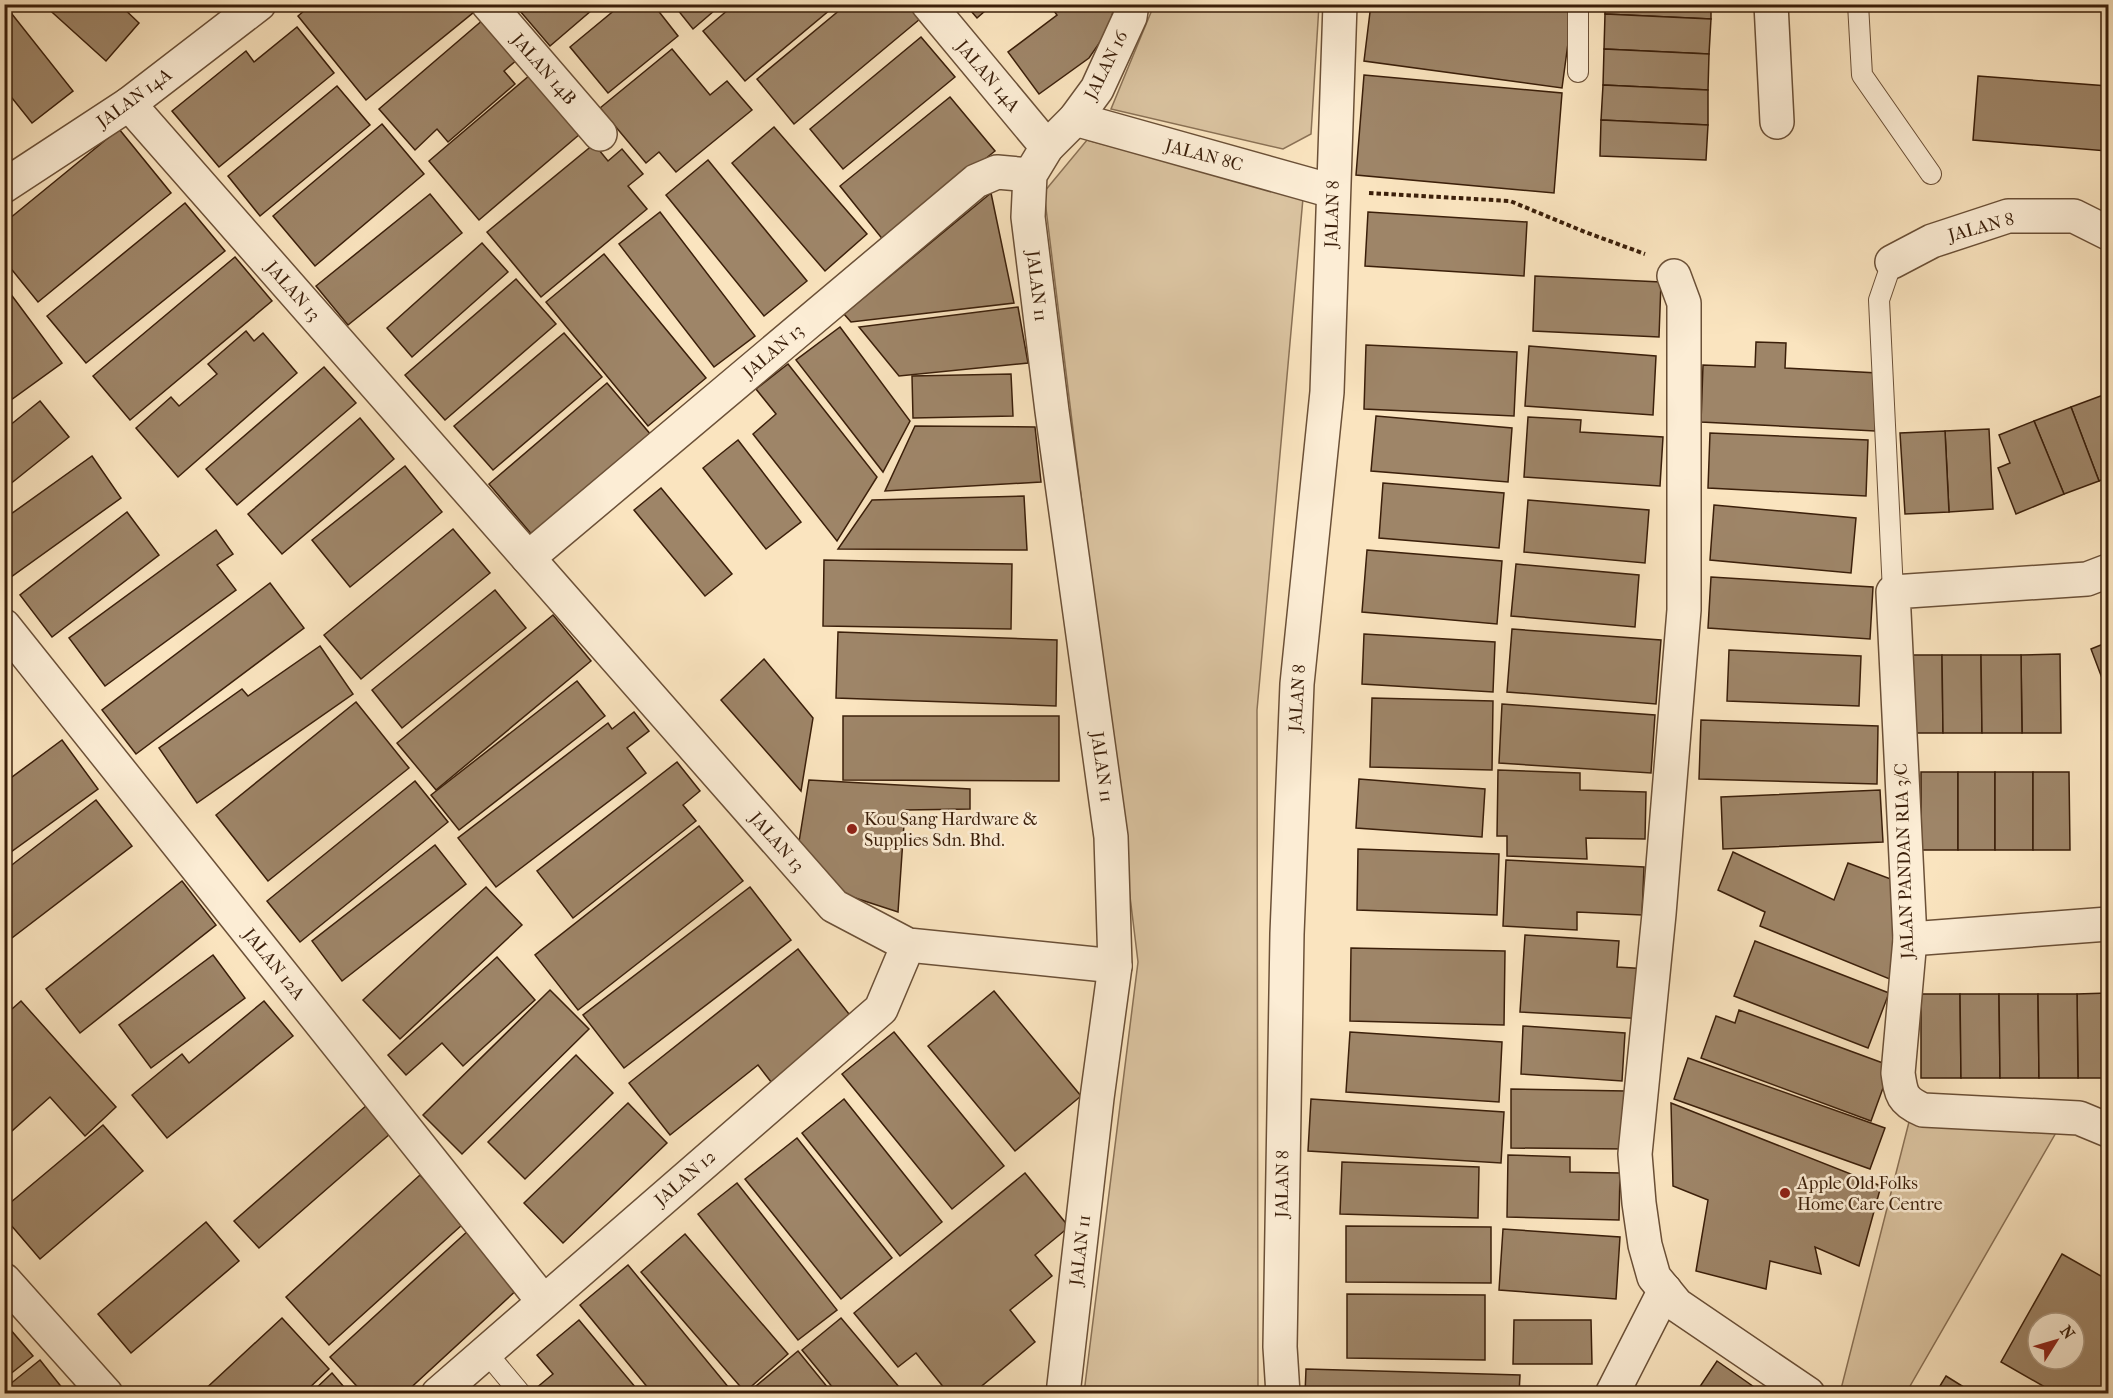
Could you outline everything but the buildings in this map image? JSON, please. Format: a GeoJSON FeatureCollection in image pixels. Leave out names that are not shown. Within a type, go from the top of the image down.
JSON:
{"type":"FeatureCollection","features":[{"type":"Feature","properties":{"kind":"street","name":"JALAN 14A"},"geometry":{"type":"LineString","coordinates":[[4,186],[129,104],[259,4]]}},
{"type":"Feature","properties":{"kind":"street","name":"JALAN 14B"},"geometry":{"type":"LineString","coordinates":[[488,4],[600,134]]}},
{"type":"Feature","properties":{"kind":"street","name":"JALAN 14A"},"geometry":{"type":"LineString","coordinates":[[928,4],[1047,147]]}},
{"type":"Feature","properties":{"kind":"street","name":"JALAN 16"},"geometry":{"type":"LineString","coordinates":[[1047,147],[1075,120],[1097,89],[1130,17],[1132,4]]}},
{"type":"Feature","properties":{"kind":"street","name":"JALAN 8"},"geometry":{"type":"LineString","coordinates":[[1283,1394],[1280,1347],[1287,922],[1297,684],[1326,392],[1340,4]]}},
{"type":"Feature","properties":{"kind":"street"},"geometry":{"type":"LineString","coordinates":[[1771,4],[1777,122]]}},
{"type":"Feature","properties":{"kind":"street","name":"JALAN 13"},"geometry":{"type":"LineString","coordinates":[[129,104],[834,906],[908,945],[1116,966]]}},
{"type":"Feature","properties":{"kind":"street","name":"JALAN 8C"},"geometry":{"type":"LineString","coordinates":[[1075,120],[1332,190]]}},
{"type":"Feature","properties":{"kind":"street","name":"JALAN 11"},"geometry":{"type":"LineString","coordinates":[[1047,147],[1030,175],[1028,217],[1112,837],[1116,966],[1096,1110],[1063,1394]]}},
{"type":"Feature","properties":{"kind":"street","name":"JALAN 13"},"geometry":{"type":"LineString","coordinates":[[528,558],[976,181],[997,172],[1030,175]]}},
{"type":"Feature","properties":{"kind":"street","name":"JALAN 8"},"geometry":{"type":"LineString","coordinates":[[1892,262],[1932,241],[2008,216],[2074,216],[2109,233]]}},
{"type":"Feature","properties":{"kind":"street"},"geometry":{"type":"LineString","coordinates":[[1674,276],[1684,303],[1683,610],[1660,902],[1635,1154],[1639,1203],[1645,1245],[1654,1277],[1677,1305],[1808,1394]]}},
{"type":"Feature","properties":{"kind":"street"},"geometry":{"type":"LineString","coordinates":[[1893,592],[2087,579],[2109,571]]}},
{"type":"Feature","properties":{"kind":"street","name":"JALAN PANDAN RIA 3/C"},"geometry":{"type":"LineString","coordinates":[[1893,592],[1910,939],[1898,1072],[1901,1093],[1910,1104],[1923,1110],[2079,1119],[2109,1130]]}},
{"type":"Feature","properties":{"kind":"street","name":"JALAN 12A"},"geometry":{"type":"LineString","coordinates":[[4,626],[543,1301]]}},
{"type":"Feature","properties":{"kind":"street"},"geometry":{"type":"LineString","coordinates":[[1910,939],[2109,924]]}},
{"type":"Feature","properties":{"kind":"street","name":"JALAN 12"},"geometry":{"type":"LineString","coordinates":[[438,1394],[882,1009],[908,945]]}},
{"type":"Feature","properties":{"kind":"street"},"geometry":{"type":"LineString","coordinates":[[4,1280],[106,1394]]}},
{"type":"Feature","properties":{"kind":"street"},"geometry":{"type":"LineString","coordinates":[[1611,1394],[1665,1290]]}},
{"type":"Feature","properties":{"kind":"lane"},"geometry":{"type":"LineString","coordinates":[[1578,4],[1578,72]]}},
{"type":"Feature","properties":{"kind":"lane"},"geometry":{"type":"LineString","coordinates":[[1858,4],[1862,75],[1931,174]]}},
{"type":"Feature","properties":{"kind":"lane"},"geometry":{"type":"LineString","coordinates":[[1892,262],[1879,300],[1893,592]]}},
{"type":"Feature","properties":{"kind":"lane"},"geometry":{"type":"LineString","coordinates":[[486,1352],[521,1394]]}},
{"type":"Feature","properties":{"kind":"path"},"geometry":{"type":"LineString","coordinates":[[1332,190],[1510,201],[1655,258],[1674,276]]}},
{"type":"Feature","properties":{"kind":"shaded area"},"geometry":{"type":"Polygon","coordinates":[[[1154,5],[1319,5],[1311,134],[1283,149],[1111,109],[1154,5]]]}},
{"type":"Feature","properties":{"kind":"shaded area"},"geometry":{"type":"Polygon","coordinates":[[[1087,140],[1303,198],[1257,710],[1258,1393],[1084,1393],[1138,962],[1044,192],[1087,140]]]}},
{"type":"Feature","properties":{"kind":"shaded area"},"geometry":{"type":"Polygon","coordinates":[[[1909,1122],[2061,1124],[1906,1393],[1849,1393],[1841,1389],[1909,1122]]]}},
{"type":"Feature","properties":{"kind":"place","name":"Kou Sang Hardware & Supplies Sdn. Bhd."},"geometry":{"type":"Point","coordinates":[852,829]}},
{"type":"Feature","properties":{"kind":"place","name":"Apple Old Folks Home Care Centre"},"geometry":{"type":"Point","coordinates":[1785,1193]}}]}
